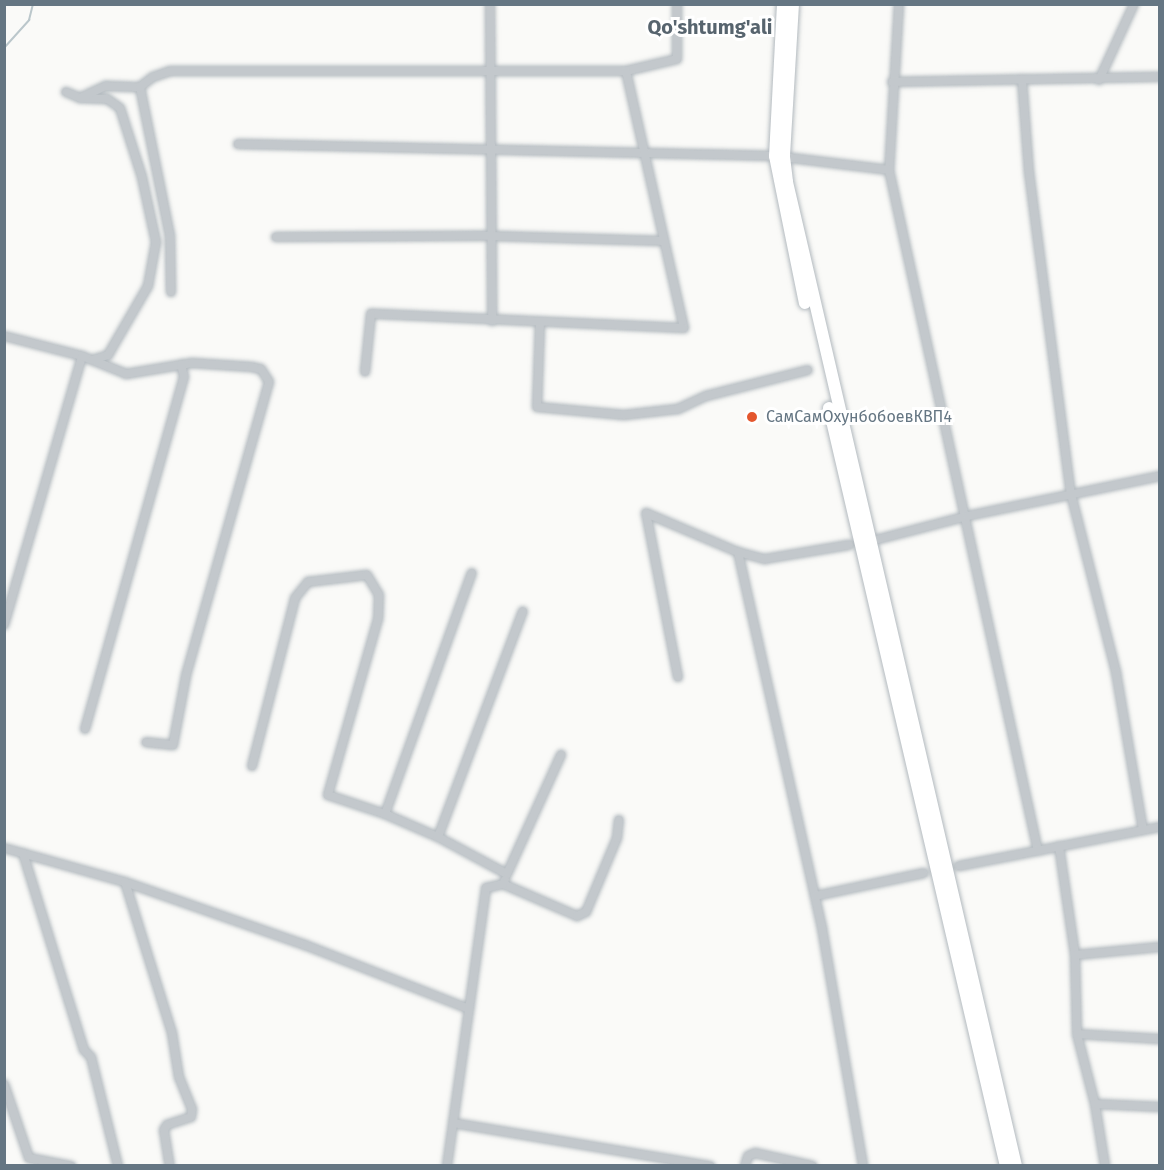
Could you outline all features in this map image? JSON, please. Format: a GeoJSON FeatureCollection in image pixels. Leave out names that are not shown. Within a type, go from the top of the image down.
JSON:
{"type":"FeatureCollection","features":[{"type":"Feature","properties":{"kind":"main road"},"geometry":{"type":"LineString","coordinates":[[783,4],[779,156],[861,552],[1006,1166]]}},
{"type":"Feature","properties":{"kind":"main road"},"geometry":{"type":"LineString","coordinates":[[793,4],[779,156],[1016,1166]]}},
{"type":"Feature","properties":{"kind":"street"},"geometry":{"type":"LineString","coordinates":[[490,4],[489,74],[494,151],[492,321]]}},
{"type":"Feature","properties":{"kind":"street"},"geometry":{"type":"LineString","coordinates":[[80,98],[106,86],[140,87],[153,77],[170,71],[489,74],[626,71],[677,59],[677,4]]}},
{"type":"Feature","properties":{"kind":"street"},"geometry":{"type":"LineString","coordinates":[[899,4],[892,82],[889,170],[968,516],[1038,851]]}},
{"type":"Feature","properties":{"kind":"street"},"geometry":{"type":"LineString","coordinates":[[1099,80],[1134,4]]}},
{"type":"Feature","properties":{"kind":"street"},"geometry":{"type":"LineString","coordinates":[[365,372],[371,314],[684,328],[626,71]]}},
{"type":"Feature","properties":{"kind":"street"},"geometry":{"type":"LineString","coordinates":[[892,82],[992,83],[1023,79],[1099,80],[1160,77]]}},
{"type":"Feature","properties":{"kind":"street"},"geometry":{"type":"LineString","coordinates":[[1023,79],[1029,172],[1071,494],[1116,672],[1143,830]]}},
{"type":"Feature","properties":{"kind":"street"},"geometry":{"type":"LineString","coordinates":[[140,87],[170,236],[171,292]]}},
{"type":"Feature","properties":{"kind":"street"},"geometry":{"type":"LineString","coordinates":[[66,92],[80,98],[107,99],[120,108],[142,177],[156,242],[148,286],[108,355],[92,360]]}},
{"type":"Feature","properties":{"kind":"street"},"geometry":{"type":"LineString","coordinates":[[238,144],[779,156],[889,170]]}},
{"type":"Feature","properties":{"kind":"street"},"geometry":{"type":"LineString","coordinates":[[276,237],[492,236],[664,241]]}},
{"type":"Feature","properties":{"kind":"street"},"geometry":{"type":"LineString","coordinates":[[540,323],[537,407],[624,415],[678,409],[706,396],[807,370]]}},
{"type":"Feature","properties":{"kind":"street"},"geometry":{"type":"LineString","coordinates":[[4,336],[82,356],[126,374],[181,364],[252,367],[261,369],[269,381],[192,656],[173,745],[146,742]]}},
{"type":"Feature","properties":{"kind":"street"},"geometry":{"type":"LineString","coordinates":[[4,625],[82,356]]}},
{"type":"Feature","properties":{"kind":"street"},"geometry":{"type":"LineString","coordinates":[[85,729],[184,377],[181,364]]}},
{"type":"Feature","properties":{"kind":"street"},"geometry":{"type":"LineString","coordinates":[[879,539],[968,516],[1160,476]]}},
{"type":"Feature","properties":{"kind":"street"},"geometry":{"type":"LineString","coordinates":[[678,677],[646,513],[738,552],[765,559],[849,545]]}},
{"type":"Feature","properties":{"kind":"street"},"geometry":{"type":"LineString","coordinates":[[738,552],[815,896],[863,1166]]}},
{"type":"Feature","properties":{"kind":"street"},"geometry":{"type":"LineString","coordinates":[[385,814],[472,573]]}},
{"type":"Feature","properties":{"kind":"street"},"geometry":{"type":"LineString","coordinates":[[252,766],[295,598],[308,582],[367,575],[379,595],[378,619],[328,795],[385,814],[438,837],[507,874]]}},
{"type":"Feature","properties":{"kind":"street"},"geometry":{"type":"LineString","coordinates":[[438,837],[523,610]]}},
{"type":"Feature","properties":{"kind":"street"},"geometry":{"type":"LineString","coordinates":[[503,884],[561,755]]}},
{"type":"Feature","properties":{"kind":"street"},"geometry":{"type":"LineString","coordinates":[[447,1166],[486,888],[503,884],[577,916],[586,912],[617,838],[620,820]]}},
{"type":"Feature","properties":{"kind":"street"},"geometry":{"type":"LineString","coordinates":[[958,866],[1160,827]]}},
{"type":"Feature","properties":{"kind":"street"},"geometry":{"type":"LineString","coordinates":[[1059,846],[1076,955],[1077,1034],[1095,1104],[1104,1166]]}},
{"type":"Feature","properties":{"kind":"street"},"geometry":{"type":"LineString","coordinates":[[4,848],[124,882],[305,945],[469,1009]]}},
{"type":"Feature","properties":{"kind":"street"},"geometry":{"type":"LineString","coordinates":[[23,853],[84,1050],[91,1057],[118,1166]]}},
{"type":"Feature","properties":{"kind":"street"},"geometry":{"type":"LineString","coordinates":[[815,896],[924,873]]}},
{"type":"Feature","properties":{"kind":"street"},"geometry":{"type":"LineString","coordinates":[[124,882],[172,1033],[179,1077],[192,1108],[191,1117],[167,1125],[164,1130],[170,1166]]}},
{"type":"Feature","properties":{"kind":"street"},"geometry":{"type":"LineString","coordinates":[[1076,955],[1160,947]]}},
{"type":"Feature","properties":{"kind":"street"},"geometry":{"type":"LineString","coordinates":[[1077,1034],[1160,1039]]}},
{"type":"Feature","properties":{"kind":"street"},"geometry":{"type":"LineString","coordinates":[[4,1084],[29,1158],[71,1166]]}},
{"type":"Feature","properties":{"kind":"street"},"geometry":{"type":"LineString","coordinates":[[1095,1104],[1160,1107]]}},
{"type":"Feature","properties":{"kind":"street"},"geometry":{"type":"LineString","coordinates":[[453,1123],[710,1166]]}},
{"type":"Feature","properties":{"kind":"street"},"geometry":{"type":"LineString","coordinates":[[745,1166],[748,1156],[755,1153],[813,1166]]}},
{"type":"Feature","properties":{"kind":"waterway"},"geometry":{"type":"LineString","coordinates":[[4,48],[29,20],[33,4]]}},
{"type":"Feature","properties":{"kind":"place","name":"СамСамОхунбобоевКВП4"},"geometry":{"type":"Point","coordinates":[752,417]}},
{"type":"Feature","properties":{"kind":"district","name":"Qo'shtumg'ali"},"geometry":{"type":"Point","coordinates":[710,27]}}]}
